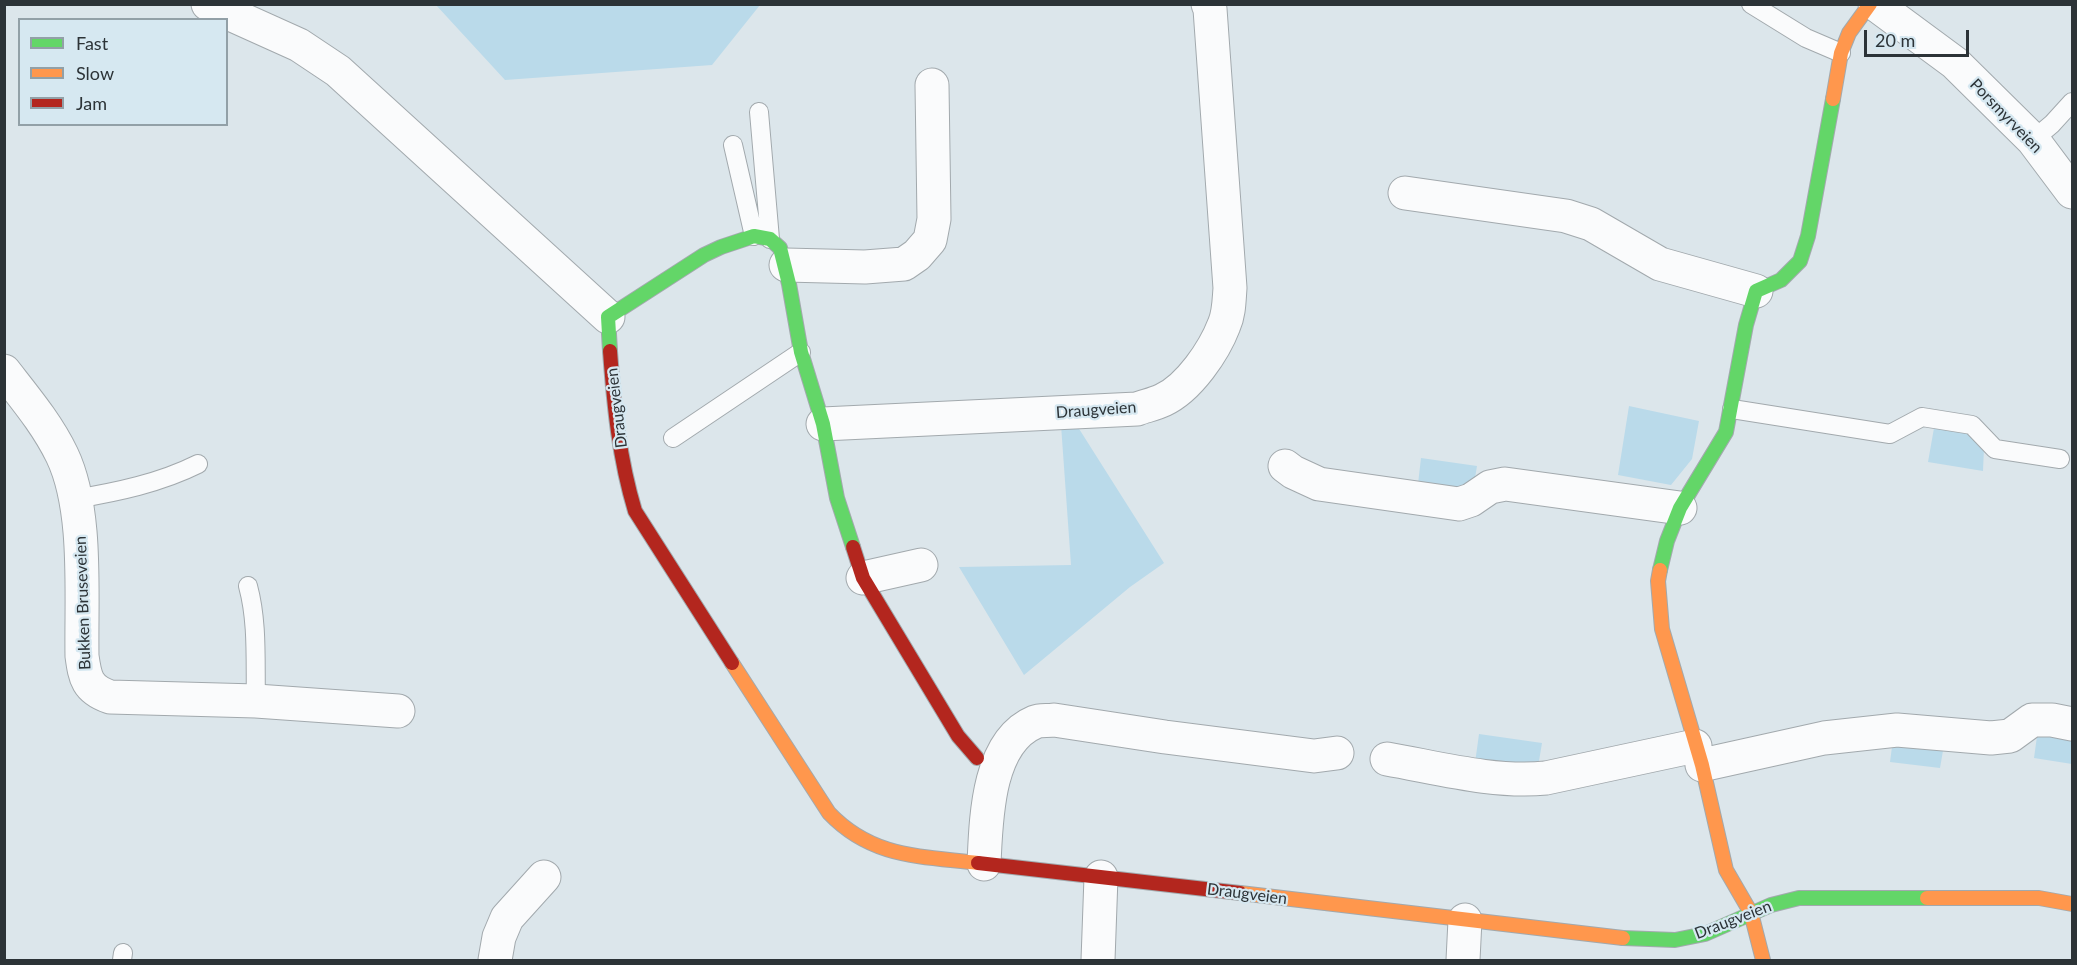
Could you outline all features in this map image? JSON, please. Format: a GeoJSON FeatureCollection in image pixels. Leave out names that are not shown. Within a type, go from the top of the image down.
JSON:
{"type":"FeatureCollection","features":[{"type":"Feature","properties":{"kind":"street"},"geometry":{"type":"LineString","coordinates":[[208,4],[299,45],[338,71],[608,317],[704,255],[721,247],[770,247],[865,267],[904,264],[917,255],[930,240],[934,219],[932,84]]}},
{"type":"Feature","properties":{"kind":"street","name":"Draugveien"},"geometry":{"type":"LineString","coordinates":[[823,424],[1137,409],[1164,400],[1188,381],[1206,360],[1224,325],[1229,307],[1230,288],[1208,4]]}},
{"type":"Feature","properties":{"kind":"street"},"geometry":{"type":"LineString","coordinates":[[1405,193],[1566,216],[1591,224],[1660,264],[1756,291],[1780,280],[1800,261],[1808,236],[1841,53],[1850,33],[1870,4]]}},
{"type":"Feature","properties":{"kind":"street","name":"Porsmyrveien"},"geometry":{"type":"LineString","coordinates":[[1875,4],[1955,63],[2033,140],[2073,192]]}},
{"type":"Feature","properties":{"kind":"street"},"geometry":{"type":"LineString","coordinates":[[770,247],[823,424],[837,498],[863,578],[958,736],[976,758]]}},
{"type":"Feature","properties":{"kind":"street"},"geometry":{"type":"LineString","coordinates":[[1756,291],[1746,325],[1726,432],[1680,508],[1667,542],[1658,581],[1662,629],[1699,756],[1726,870],[1751,913],[1763,960]]}},
{"type":"Feature","properties":{"kind":"street","name":"Draugveien"},"geometry":{"type":"LineString","coordinates":[[608,317],[614,391],[625,475],[635,511],[829,813],[843,829],[860,841],[884,850],[910,855],[1637,940],[1675,940],[1705,934],[1771,905],[1799,898],[2039,898],[2073,904]]}},
{"type":"Feature","properties":{"kind":"street","name":"Bukken Bruseveien"},"geometry":{"type":"LineString","coordinates":[[4,370],[46,425],[63,457],[80,526],[82,656],[85,676],[90,686],[98,693],[110,697],[256,701],[398,711]]}},
{"type":"Feature","properties":{"kind":"street"},"geometry":{"type":"LineString","coordinates":[[1285,466],[1319,484],[1459,504],[1471,500],[1490,487],[1505,484],[1680,508]]}},
{"type":"Feature","properties":{"kind":"street"},"geometry":{"type":"LineString","coordinates":[[863,578],[921,565]]}},
{"type":"Feature","properties":{"kind":"street"},"geometry":{"type":"LineString","coordinates":[[984,864],[986,817],[993,780],[1002,754],[1013,738],[1035,722],[1054,720],[1314,756],[1337,753]]}},
{"type":"Feature","properties":{"kind":"street"},"geometry":{"type":"LineString","coordinates":[[1387,759],[1525,780],[1897,730],[1991,738],[2010,736],[2032,720],[2052,720],[2073,724]]}},
{"type":"Feature","properties":{"kind":"street"},"geometry":{"type":"LineString","coordinates":[[495,960],[499,938],[507,918],[544,877]]}},
{"type":"Feature","properties":{"kind":"street"},"geometry":{"type":"LineString","coordinates":[[1098,960],[1101,877]]}},
{"type":"Feature","properties":{"kind":"street"},"geometry":{"type":"LineString","coordinates":[[1463,960],[1465,920]]}},
{"type":"Feature","properties":{"kind":"lane"},"geometry":{"type":"LineString","coordinates":[[1751,4],[1806,38],[1841,53]]}},
{"type":"Feature","properties":{"kind":"lane"},"geometry":{"type":"LineString","coordinates":[[2033,140],[2073,102]]}},
{"type":"Feature","properties":{"kind":"lane"},"geometry":{"type":"LineString","coordinates":[[759,112],[770,247]]}},
{"type":"Feature","properties":{"kind":"lane"},"geometry":{"type":"LineString","coordinates":[[733,145],[770,247]]}},
{"type":"Feature","properties":{"kind":"lane"},"geometry":{"type":"LineString","coordinates":[[673,438],[801,352]]}},
{"type":"Feature","properties":{"kind":"lane"},"geometry":{"type":"LineString","coordinates":[[1732,409],[1890,434],[1922,417],[1972,425],[1995,449],[2060,459]]}},
{"type":"Feature","properties":{"kind":"lane"},"geometry":{"type":"LineString","coordinates":[[75,499],[153,482],[198,464]]}},
{"type":"Feature","properties":{"kind":"lane"},"geometry":{"type":"LineString","coordinates":[[248,586],[255,622],[256,701]]}},
{"type":"Feature","properties":{"kind":"shaded area"},"geometry":{"type":"Polygon","coordinates":[[[436,5],[760,5],[712,65],[505,80],[436,5]]]}},
{"type":"Feature","properties":{"kind":"shaded area"},"geometry":{"type":"Polygon","coordinates":[[[1629,406],[1699,421],[1692,459],[1671,485],[1618,475],[1629,406]]]}},
{"type":"Feature","properties":{"kind":"shaded area"},"geometry":{"type":"Polygon","coordinates":[[[1076,424],[1164,563],[1130,587],[1024,675],[959,567],[1071,565],[1061,425],[1076,424]]]}},
{"type":"Feature","properties":{"kind":"shaded area"},"geometry":{"type":"Polygon","coordinates":[[[1934,428],[1971,434],[1984,448],[1983,471],[1928,462],[1934,428]]]}},
{"type":"Feature","properties":{"kind":"shaded area"},"geometry":{"type":"Polygon","coordinates":[[[1421,458],[1477,466],[1474,484],[1465,492],[1418,484],[1421,458]]]}},
{"type":"Feature","properties":{"kind":"shaded area"},"geometry":{"type":"Polygon","coordinates":[[[2038,729],[2072,735],[2072,764],[2034,758],[2038,729]]]}},
{"type":"Feature","properties":{"kind":"shaded area"},"geometry":{"type":"Polygon","coordinates":[[[1479,734],[1542,743],[1538,767],[1475,763],[1479,734]]]}},
{"type":"Feature","properties":{"kind":"shaded area"},"geometry":{"type":"Polygon","coordinates":[[[1893,739],[1944,745],[1940,768],[1890,762],[1893,739]]]}},
{"type":"Feature","properties":{"kind":"traffic: fast"},"geometry":{"type":"LineString","coordinates":[[1660,570],[1667,541],[1680,508],[1726,432],[1746,325],[1756,291],[1781,280],[1800,261],[1808,236],[1833,99]]}},
{"type":"Feature","properties":{"kind":"traffic: fast"},"geometry":{"type":"LineString","coordinates":[[610,351],[608,317],[704,255],[754,236],[770,239],[780,248],[801,352],[823,424],[837,498],[853,547]]}},
{"type":"Feature","properties":{"kind":"traffic: fast"},"geometry":{"type":"LineString","coordinates":[[1623,938],[1675,940],[1705,934],[1771,905],[1799,898],[1927,898]]}},
{"type":"Feature","properties":{"kind":"traffic: slow"},"geometry":{"type":"LineString","coordinates":[[1833,99],[1841,53],[1849,33],[1870,4]]}},
{"type":"Feature","properties":{"kind":"traffic: slow"},"geometry":{"type":"LineString","coordinates":[[1660,570],[1658,581],[1662,629],[1702,765],[1726,870],[1751,913],[1763,960]]}},
{"type":"Feature","properties":{"kind":"traffic: slow"},"geometry":{"type":"LineString","coordinates":[[732,663],[829,813],[845,828],[862,839],[898,852],[978,863]]}},
{"type":"Feature","properties":{"kind":"traffic: slow"},"geometry":{"type":"LineString","coordinates":[[1240,893],[1623,938]]}},
{"type":"Feature","properties":{"kind":"traffic: slow"},"geometry":{"type":"LineString","coordinates":[[1927,898],[2039,898],[2072,904]]}},
{"type":"Feature","properties":{"kind":"traffic: jam"},"geometry":{"type":"LineString","coordinates":[[610,351],[621,451],[635,511],[732,663]]}},
{"type":"Feature","properties":{"kind":"traffic: jam"},"geometry":{"type":"LineString","coordinates":[[853,547],[863,578],[958,736],[977,758]]}},
{"type":"Feature","properties":{"kind":"traffic: jam"},"geometry":{"type":"LineString","coordinates":[[978,863],[1240,893]]}}]}
